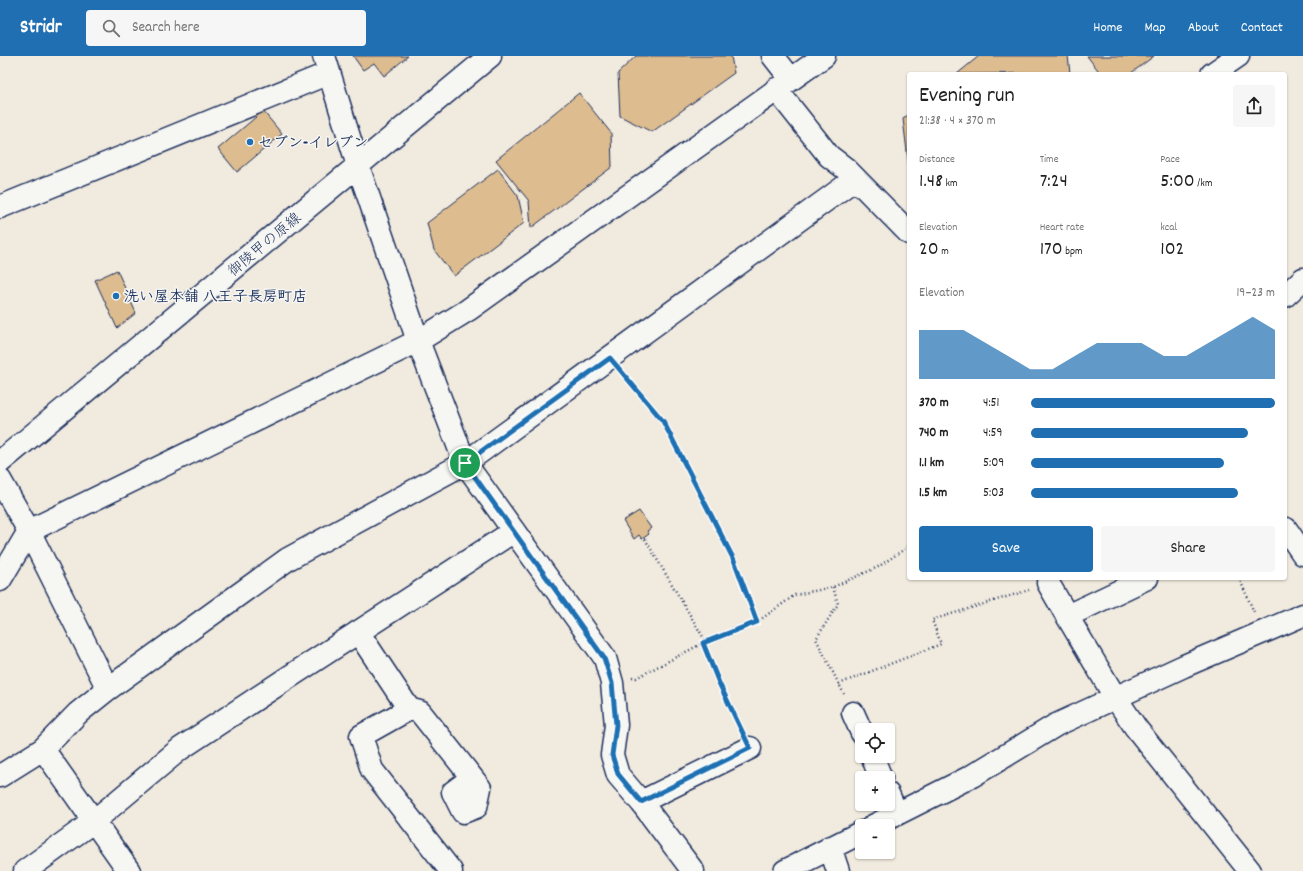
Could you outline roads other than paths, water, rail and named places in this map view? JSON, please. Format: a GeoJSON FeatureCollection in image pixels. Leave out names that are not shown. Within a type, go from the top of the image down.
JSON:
{"type":"FeatureCollection","features":[{"type":"Feature","properties":{"kind":"street","name":"御陵甲の原線"},"geometry":{"type":"LineString","coordinates":[[2,454],[358,166],[490,56]]}},
{"type":"Feature","properties":{"kind":"street"},"geometry":{"type":"LineString","coordinates":[[773,56],[783,84],[829,156],[846,169],[907,231]]}},
{"type":"Feature","properties":{"kind":"street"},"geometry":{"type":"LineString","coordinates":[[0,580],[29,531],[418,341],[468,310],[824,56]]}},
{"type":"Feature","properties":{"kind":"street"},"geometry":{"type":"LineString","coordinates":[[1215,72],[1238,56]]}},
{"type":"Feature","properties":{"kind":"street"},"geometry":{"type":"LineString","coordinates":[[0,207],[327,65],[358,166],[418,341],[465,463],[604,658],[612,683],[616,725],[612,755],[618,774],[693,871]]}},
{"type":"Feature","properties":{"kind":"street"},"geometry":{"type":"LineString","coordinates":[[0,776],[43,749],[78,713],[108,689],[288,559],[465,463],[855,179]]}},
{"type":"Feature","properties":{"kind":"street"},"geometry":{"type":"LineString","coordinates":[[1287,294],[1303,279]]}},
{"type":"Feature","properties":{"kind":"street"},"geometry":{"type":"LineString","coordinates":[[0,480],[29,531],[108,689]]}},
{"type":"Feature","properties":{"kind":"street"},"geometry":{"type":"LineString","coordinates":[[1287,530],[1303,554]]}},
{"type":"Feature","properties":{"kind":"street"},"geometry":{"type":"LineString","coordinates":[[25,871],[94,821],[180,750],[514,531]]}},
{"type":"Feature","properties":{"kind":"street"},"geometry":{"type":"LineString","coordinates":[[1067,616],[1143,580]]}},
{"type":"Feature","properties":{"kind":"street"},"geometry":{"type":"LineString","coordinates":[[1048,584],[1115,697],[1143,737],[1250,871]]}},
{"type":"Feature","properties":{"kind":"street"},"geometry":{"type":"LineString","coordinates":[[887,819],[972,776],[1056,725],[1115,697],[1303,615]]}},
{"type":"Feature","properties":{"kind":"street"},"geometry":{"type":"LineString","coordinates":[[358,632],[409,709],[420,712],[472,778]]}},
{"type":"Feature","properties":{"kind":"street"},"geometry":{"type":"LineString","coordinates":[[409,709],[361,736],[372,770],[451,871]]}},
{"type":"Feature","properties":{"kind":"street"},"geometry":{"type":"LineString","coordinates":[[853,713],[858,723]]}},
{"type":"Feature","properties":{"kind":"street"},"geometry":{"type":"LineString","coordinates":[[641,802],[750,748]]}},
{"type":"Feature","properties":{"kind":"street"},"geometry":{"type":"LineString","coordinates":[[43,749],[129,871]]}},
{"type":"Feature","properties":{"kind":"street"},"geometry":{"type":"LineString","coordinates":[[895,810],[897,814]]}},
{"type":"Feature","properties":{"kind":"street"},"geometry":{"type":"LineString","coordinates":[[785,871],[855,835]]}},
{"type":"Feature","properties":{"kind":"street"},"geometry":{"type":"LineString","coordinates":[[830,847],[838,871]]}},
{"type":"Feature","properties":{"kind":"place","name":"セブン-イレブン"},"geometry":{"type":"Point","coordinates":[250,142]}},
{"type":"Feature","properties":{"kind":"place","name":"洗い屋本舗 八王子長房町店"},"geometry":{"type":"Point","coordinates":[116,296]}}]}
